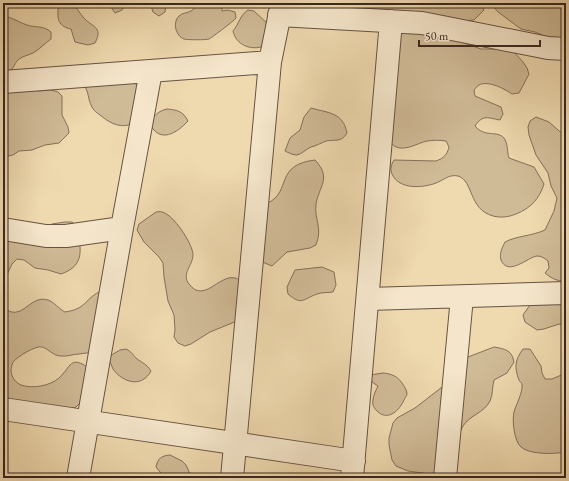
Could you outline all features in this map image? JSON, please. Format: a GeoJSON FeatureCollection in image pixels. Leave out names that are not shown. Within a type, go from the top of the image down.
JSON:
{"type":"FeatureCollection","features":[{"type":"Feature","properties":{"kind":"street"},"geometry":{"type":"LineString","coordinates":[[232,478],[270,62],[280,9],[422,23],[548,48],[566,49]]}},
{"type":"Feature","properties":{"kind":"street"},"geometry":{"type":"LineString","coordinates":[[3,409],[88,423],[236,444],[353,470],[391,21]]}},
{"type":"Feature","properties":{"kind":"street"},"geometry":{"type":"LineString","coordinates":[[3,82],[270,62]]}},
{"type":"Feature","properties":{"kind":"street"},"geometry":{"type":"LineString","coordinates":[[78,478],[151,71]]}},
{"type":"Feature","properties":{"kind":"street"},"geometry":{"type":"LineString","coordinates":[[3,229],[46,236],[66,236],[122,228]]}},
{"type":"Feature","properties":{"kind":"street"},"geometry":{"type":"LineString","coordinates":[[368,299],[566,293]]}},
{"type":"Feature","properties":{"kind":"street"},"geometry":{"type":"LineString","coordinates":[[445,478],[462,297]]}},
{"type":"Feature","properties":{"kind":"shaded area"},"geometry":{"type":"Polygon","coordinates":[[[59,3],[73,3],[83,17],[95,27],[98,33],[95,43],[88,45],[75,42],[71,29],[66,28],[60,23],[58,16],[59,3]]]}},
{"type":"Feature","properties":{"kind":"shaded area"},"geometry":{"type":"Polygon","coordinates":[[[110,3],[126,3],[122,10],[115,13],[110,3]]]}},
{"type":"Feature","properties":{"kind":"shaded area"},"geometry":{"type":"Polygon","coordinates":[[[150,3],[166,3],[165,12],[159,16],[153,12],[150,3]]]}},
{"type":"Feature","properties":{"kind":"shaded area"},"geometry":{"type":"Polygon","coordinates":[[[200,3],[222,3],[222,11],[228,10],[235,12],[236,18],[209,39],[184,39],[177,32],[175,26],[177,19],[182,14],[191,11],[200,3]]]}},
{"type":"Feature","properties":{"kind":"shaded area"},"geometry":{"type":"Polygon","coordinates":[[[321,3],[480,3],[484,10],[474,20],[461,21],[338,12],[321,3]]]}},
{"type":"Feature","properties":{"kind":"shaded area"},"geometry":{"type":"Polygon","coordinates":[[[490,3],[566,3],[566,45],[535,32],[521,29],[498,12],[490,3]]]}},
{"type":"Feature","properties":{"kind":"shaded area"},"geometry":{"type":"Polygon","coordinates":[[[248,10],[254,11],[269,25],[264,46],[254,48],[245,46],[237,40],[235,36],[233,31],[243,14],[248,10]]]}},
{"type":"Feature","properties":{"kind":"shaded area"},"geometry":{"type":"Polygon","coordinates":[[[3,16],[30,26],[45,28],[51,32],[51,39],[38,50],[19,59],[12,69],[3,72],[3,16]]]}},
{"type":"Feature","properties":{"kind":"shaded area"},"geometry":{"type":"Polygon","coordinates":[[[405,31],[433,32],[481,49],[509,49],[514,52],[523,62],[529,74],[519,93],[512,94],[492,84],[479,85],[474,90],[475,96],[501,107],[503,114],[500,120],[483,118],[475,126],[483,132],[498,134],[504,138],[509,158],[534,167],[544,184],[537,199],[526,209],[505,217],[493,216],[479,208],[467,183],[458,176],[452,176],[431,185],[418,187],[400,183],[395,179],[391,170],[394,160],[436,161],[445,156],[449,147],[446,141],[436,140],[400,148],[393,145],[387,139],[399,34],[405,31]]]}},
{"type":"Feature","properties":{"kind":"shaded area"},"geometry":{"type":"Polygon","coordinates":[[[142,79],[134,123],[125,126],[112,123],[94,110],[90,104],[87,90],[83,84],[142,79]]]}},
{"type":"Feature","properties":{"kind":"shaded area"},"geometry":{"type":"Polygon","coordinates":[[[3,80],[38,91],[51,90],[58,92],[62,96],[62,115],[68,127],[69,133],[59,143],[45,145],[32,150],[19,151],[13,155],[3,157],[3,80]]]}},
{"type":"Feature","properties":{"kind":"shaded area"},"geometry":{"type":"Polygon","coordinates":[[[311,108],[334,114],[342,121],[347,133],[343,138],[326,141],[309,148],[301,154],[297,155],[285,151],[290,138],[300,130],[304,117],[311,108]]]}},
{"type":"Feature","properties":{"kind":"shaded area"},"geometry":{"type":"Polygon","coordinates":[[[167,109],[179,112],[184,115],[188,121],[174,132],[164,135],[159,134],[150,124],[156,114],[167,109]]]}},
{"type":"Feature","properties":{"kind":"shaded area"},"geometry":{"type":"Polygon","coordinates":[[[536,117],[549,122],[566,137],[565,281],[559,281],[545,273],[549,268],[548,261],[542,257],[533,257],[518,265],[508,267],[504,265],[500,258],[505,242],[514,238],[535,234],[545,230],[554,211],[557,198],[551,186],[548,173],[536,155],[529,135],[528,127],[530,121],[536,117]]]}},
{"type":"Feature","properties":{"kind":"shaded area"},"geometry":{"type":"Polygon","coordinates":[[[315,160],[320,166],[324,177],[316,204],[319,233],[316,245],[310,248],[287,252],[272,266],[260,261],[268,203],[280,192],[288,173],[294,167],[302,163],[315,160]]]}},
{"type":"Feature","properties":{"kind":"shaded area"},"geometry":{"type":"Polygon","coordinates":[[[156,212],[162,212],[171,218],[182,230],[190,244],[193,255],[186,277],[189,284],[195,289],[200,291],[206,290],[229,278],[236,278],[240,281],[237,321],[210,332],[185,346],[178,343],[174,337],[174,315],[168,301],[163,263],[144,242],[137,230],[139,224],[156,212]]]}},
{"type":"Feature","properties":{"kind":"shaded area"},"geometry":{"type":"Polygon","coordinates":[[[72,222],[77,226],[80,254],[75,266],[61,274],[35,268],[24,260],[17,259],[12,264],[3,283],[3,224],[46,228],[52,224],[72,222]]]}},
{"type":"Feature","properties":{"kind":"shaded area"},"geometry":{"type":"Polygon","coordinates":[[[322,267],[334,272],[336,285],[333,292],[319,293],[300,301],[288,294],[287,287],[295,270],[322,267]]]}},
{"type":"Feature","properties":{"kind":"shaded area"},"geometry":{"type":"Polygon","coordinates":[[[99,292],[105,293],[94,352],[61,356],[39,347],[18,357],[13,362],[11,369],[12,376],[17,383],[35,387],[46,385],[55,381],[75,362],[83,365],[90,369],[80,403],[76,407],[69,409],[9,400],[3,397],[3,307],[10,311],[21,311],[41,299],[50,301],[65,312],[72,311],[77,309],[99,292]]]}},
{"type":"Feature","properties":{"kind":"shaded area"},"geometry":{"type":"Polygon","coordinates":[[[566,299],[566,328],[565,326],[559,324],[537,330],[525,322],[523,315],[530,305],[566,299]]]}},
{"type":"Feature","properties":{"kind":"shaded area"},"geometry":{"type":"Polygon","coordinates":[[[494,347],[501,348],[510,353],[514,362],[507,373],[494,380],[490,401],[463,426],[453,452],[443,467],[436,475],[408,471],[396,466],[392,460],[389,438],[393,423],[397,418],[415,408],[446,384],[468,357],[494,347]]]}},
{"type":"Feature","properties":{"kind":"shaded area"},"geometry":{"type":"Polygon","coordinates":[[[126,349],[146,365],[151,371],[143,380],[132,382],[122,378],[113,369],[108,357],[120,350],[126,349]]]}},
{"type":"Feature","properties":{"kind":"shaded area"},"geometry":{"type":"Polygon","coordinates":[[[523,349],[530,349],[541,366],[545,379],[552,379],[566,373],[566,452],[536,453],[525,450],[521,447],[517,440],[513,425],[513,416],[522,384],[517,375],[516,364],[523,349]]]}},
{"type":"Feature","properties":{"kind":"shaded area"},"geometry":{"type":"Polygon","coordinates":[[[383,373],[396,377],[402,383],[407,393],[407,396],[401,406],[395,412],[388,415],[381,414],[377,411],[373,403],[378,386],[372,382],[370,375],[383,373]]]}},
{"type":"Feature","properties":{"kind":"shaded area"},"geometry":{"type":"Polygon","coordinates":[[[170,455],[182,461],[186,465],[192,478],[165,478],[156,467],[160,458],[170,455]]]}}]}
